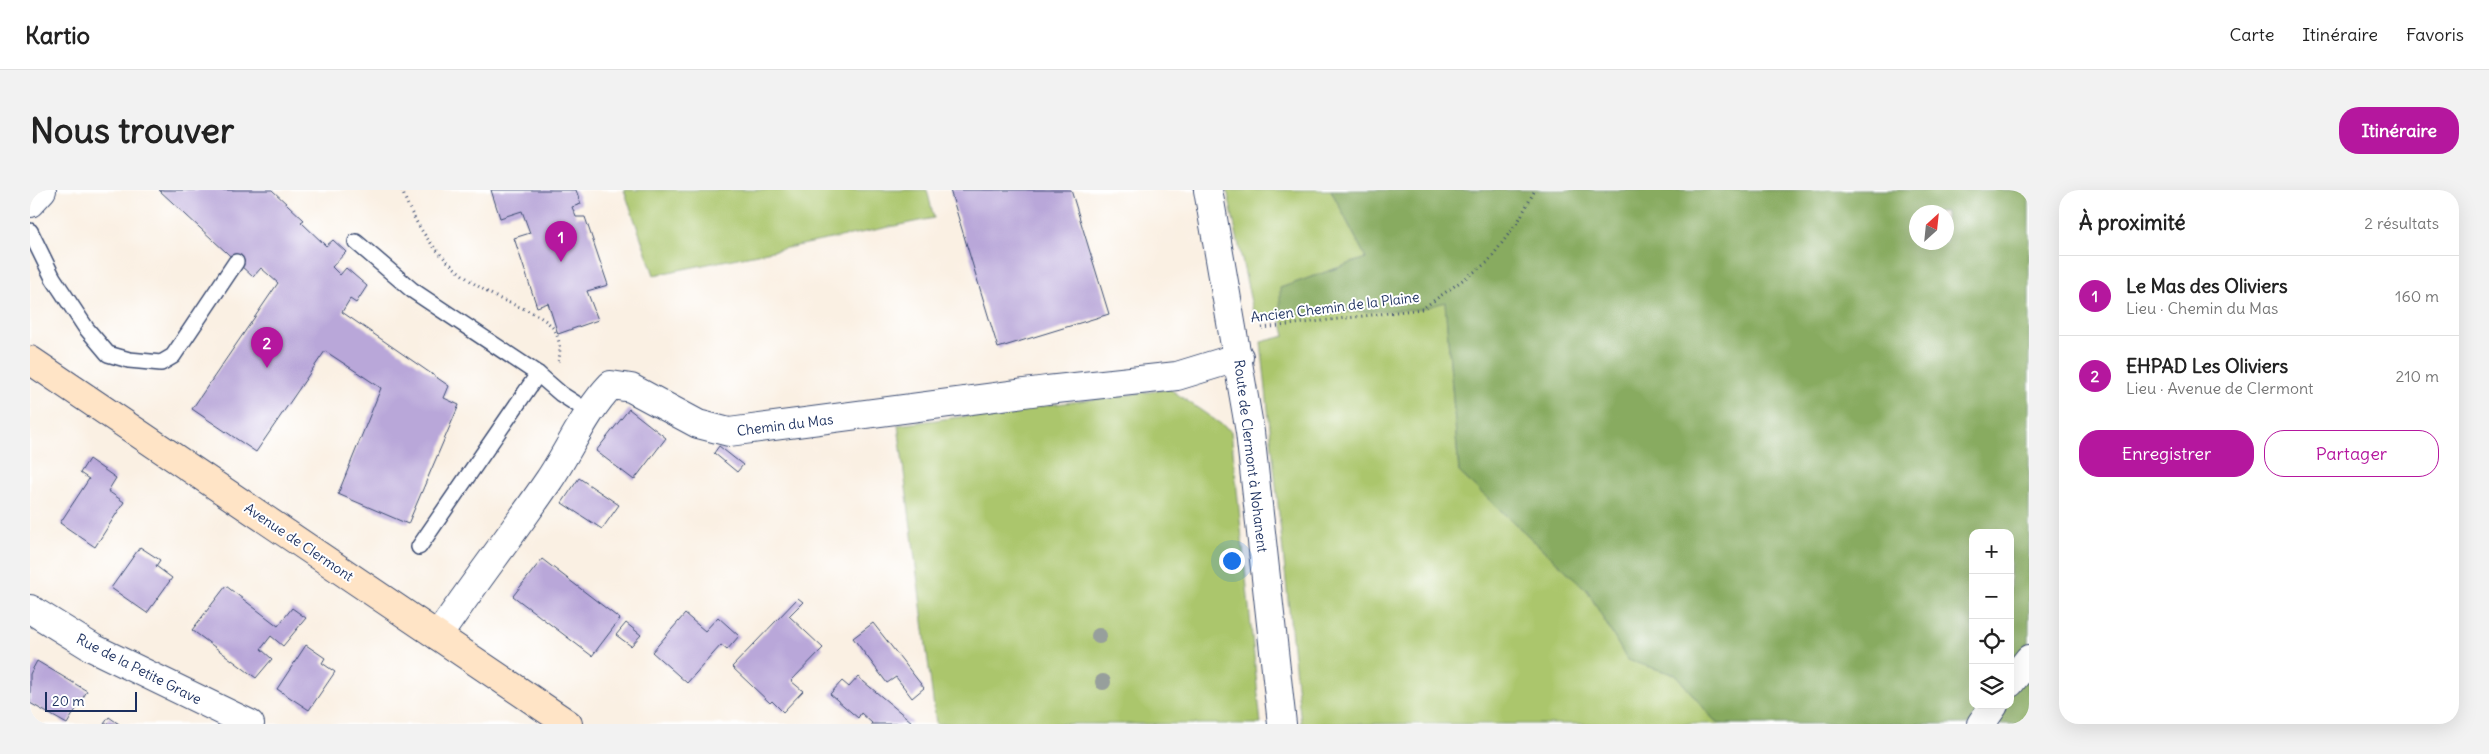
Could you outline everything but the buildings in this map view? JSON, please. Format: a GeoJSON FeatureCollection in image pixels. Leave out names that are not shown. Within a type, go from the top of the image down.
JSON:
{"type":"FeatureCollection","features":[{"type":"Feature","properties":{"kind":"main road","name":"Avenue de Clermont"},"geometry":{"type":"LineString","coordinates":[[30,360],[568,724]]}},
{"type":"Feature","properties":{"kind":"street","name":"Route de Clermont à Nohanent"},"geometry":{"type":"LineString","coordinates":[[1208,190],[1239,357],[1250,432],[1282,724]]}},
{"type":"Feature","properties":{"kind":"street","name":"Chemin du Mas"},"geometry":{"type":"LineString","coordinates":[[438,636],[571,447],[589,412],[611,385],[631,388],[698,424],[729,432],[1047,390],[1177,376],[1239,357]]}},
{"type":"Feature","properties":{"kind":"street","name":"Rue de la Petite Grave"},"geometry":{"type":"LineString","coordinates":[[30,609],[93,648],[250,724]]}},
{"type":"Feature","properties":{"kind":"street"},"geometry":{"type":"LineString","coordinates":[[2014,678],[2029,659]]}},
{"type":"Feature","properties":{"kind":"street"},"geometry":{"type":"LineString","coordinates":[[1981,724],[1991,709]]}},
{"type":"Feature","properties":{"kind":"lane"},"geometry":{"type":"LineString","coordinates":[[30,231],[53,278],[86,328],[108,354],[129,360],[161,363],[173,356],[236,262]]}},
{"type":"Feature","properties":{"kind":"lane"},"geometry":{"type":"LineString","coordinates":[[356,242],[412,290],[542,377],[561,394],[589,412]]}},
{"type":"Feature","properties":{"kind":"lane"},"geometry":{"type":"LineString","coordinates":[[419,547],[542,377]]}},
{"type":"Feature","properties":{"kind":"path"},"geometry":{"type":"LineString","coordinates":[[402,190],[421,231],[435,250],[465,276],[495,296],[536,315],[554,329],[558,340],[560,358],[542,377]]}},
{"type":"Feature","properties":{"kind":"path","name":"Ancien Chemin de la Plaine"},"geometry":{"type":"LineString","coordinates":[[1234,331],[1422,309],[1488,262],[1519,220],[1535,190]]}},
{"type":"Feature","properties":{"kind":"green space"},"geometry":{"type":"Polygon","coordinates":[[[624,190],[927,190],[934,218],[654,275],[624,190]]]}},
{"type":"Feature","properties":{"kind":"green space"},"geometry":{"type":"Polygon","coordinates":[[[1227,190],[1331,190],[1366,258],[1280,288],[1445,302],[1459,472],[1587,590],[1627,659],[1676,675],[1714,720],[1722,724],[1301,724],[1261,342],[1285,336],[1280,315],[1254,316],[1227,190]]]}},
{"type":"Feature","properties":{"kind":"green space"},"geometry":{"type":"Polygon","coordinates":[[[1331,190],[2029,190],[2029,724],[1722,724],[1714,720],[1676,675],[1627,660],[1587,590],[1459,472],[1445,302],[1422,309],[1280,315],[1280,288],[1366,258],[1331,190]]]}},
{"type":"Feature","properties":{"kind":"green space"},"geometry":{"type":"Polygon","coordinates":[[[1170,389],[1231,431],[1261,724],[936,724],[898,425],[1170,389]]]}},
{"type":"Feature","properties":{"kind":"place","name":"Le Mas des Oliviers"},"geometry":{"type":"Point","coordinates":[561,262]}},
{"type":"Feature","properties":{"kind":"place","name":"EHPAD Les Oliviers"},"geometry":{"type":"Point","coordinates":[267,368]}}]}
